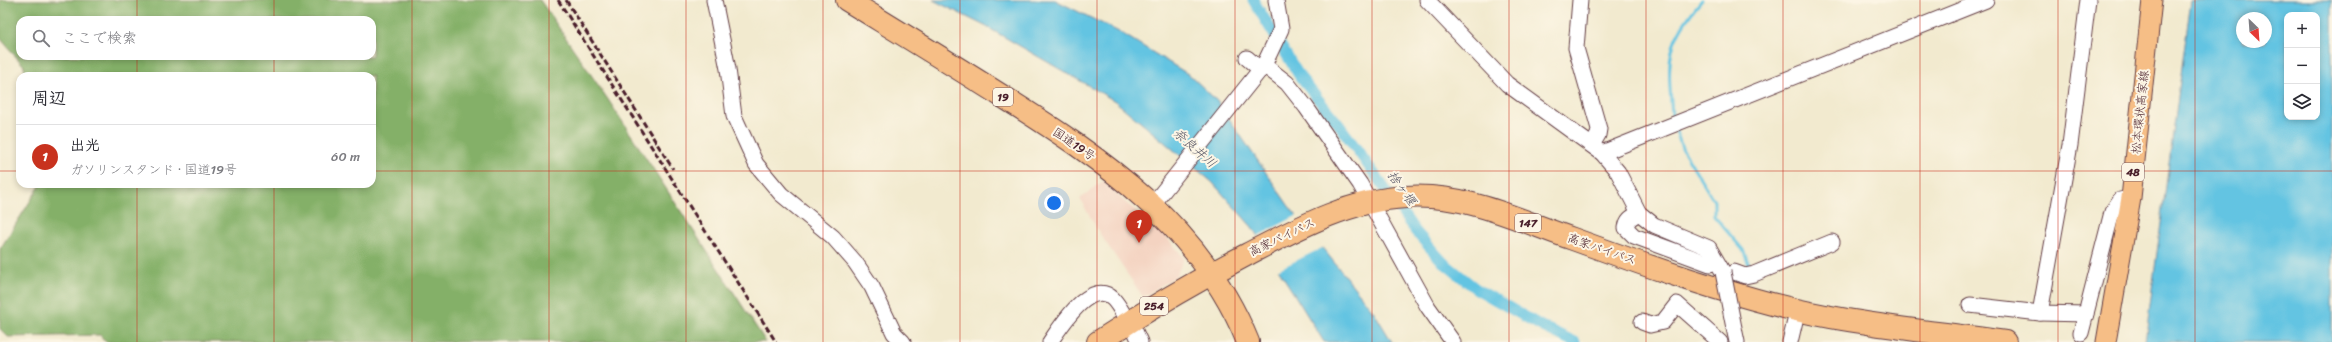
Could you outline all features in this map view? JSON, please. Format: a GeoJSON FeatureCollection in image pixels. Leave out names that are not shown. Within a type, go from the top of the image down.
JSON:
{"type":"FeatureCollection","features":[{"type":"Feature","properties":{"kind":"highway","name":"国道19号"},"geometry":{"type":"LineString","coordinates":[[847,0],[1029,113],[1104,164],[1153,204],[1222,276],[1228,300],[1248,342]]}},
{"type":"Feature","properties":{"kind":"highway","name":"高家バイパス"},"geometry":{"type":"LineString","coordinates":[[1222,276],[1328,229],[1371,208],[1451,199],[1478,204],[1609,252],[1730,276],[1826,316],[2005,342]]}},
{"type":"Feature","properties":{"kind":"highway","name":"高家バイパス"},"geometry":{"type":"LineString","coordinates":[[1410,203],[1503,225],[1610,264],[1767,314],[1824,328],[1924,342]]}},
{"type":"Feature","properties":{"kind":"highway","name":"254"},"geometry":{"type":"LineString","coordinates":[[1098,342],[1130,334],[1222,276]]}},
{"type":"Feature","properties":{"kind":"main road","name":"松本環状高家線"},"geometry":{"type":"LineString","coordinates":[[2106,342],[2130,198],[2152,0]]}},
{"type":"Feature","properties":{"kind":"street"},"geometry":{"type":"LineString","coordinates":[[714,0],[728,69],[734,116],[756,164],[781,194],[833,237],[856,262],[872,287],[894,334],[903,342]]}},
{"type":"Feature","properties":{"kind":"street"},"geometry":{"type":"LineString","coordinates":[[1153,204],[1260,70],[1281,28],[1276,0]]}},
{"type":"Feature","properties":{"kind":"street"},"geometry":{"type":"LineString","coordinates":[[1427,0],[1508,84],[1597,149],[1618,172],[1639,213],[1654,225],[1709,248],[1730,276],[1736,335]]}},
{"type":"Feature","properties":{"kind":"street"},"geometry":{"type":"LineString","coordinates":[[1580,0],[1576,48],[1599,129],[1597,149]]}},
{"type":"Feature","properties":{"kind":"street"},"geometry":{"type":"LineString","coordinates":[[1597,149],[1986,0]]}},
{"type":"Feature","properties":{"kind":"street"},"geometry":{"type":"LineString","coordinates":[[2040,313],[2070,145],[2088,0]]}},
{"type":"Feature","properties":{"kind":"street"},"geometry":{"type":"LineString","coordinates":[[1247,58],[1260,70],[1287,83],[1306,107],[1360,184],[1371,208],[1428,307],[1453,342]]}},
{"type":"Feature","properties":{"kind":"street"},"geometry":{"type":"LineString","coordinates":[[2081,333],[2112,212],[2120,200],[2130,198]]}},
{"type":"Feature","properties":{"kind":"street"},"geometry":{"type":"LineString","coordinates":[[1639,213],[1630,218],[1627,223],[1626,228],[1634,236],[1730,276],[1754,274],[1832,242]]}},
{"type":"Feature","properties":{"kind":"street"},"geometry":{"type":"LineString","coordinates":[[1050,342],[1078,304],[1091,296],[1102,293],[1112,298],[1130,334]]}},
{"type":"Feature","properties":{"kind":"street"},"geometry":{"type":"LineString","coordinates":[[1642,322],[1650,325],[1663,322],[1677,304],[1720,342]]}},
{"type":"Feature","properties":{"kind":"street"},"geometry":{"type":"LineString","coordinates":[[1970,306],[2040,313],[2086,314]]}},
{"type":"Feature","properties":{"kind":"street"},"geometry":{"type":"LineString","coordinates":[[1790,342],[1795,321]]}},
{"type":"Feature","properties":{"kind":"shaded area"},"geometry":{"type":"Polygon","coordinates":[[[1103,181],[1126,203],[1160,229],[1184,258],[1176,276],[1143,297],[1100,234],[1080,199],[1103,181]]]}},
{"type":"Feature","properties":{"kind":"green space"},"geometry":{"type":"Polygon","coordinates":[[[0,0],[540,0],[609,101],[766,342],[106,342],[100,335],[8,337],[0,329],[0,249],[38,188],[376,188],[376,72],[25,72],[24,66],[19,60],[376,60],[376,16],[16,16],[16,57],[0,38],[0,0]]]}},
{"type":"Feature","properties":{"kind":"water","name":"奈良井川"},"geometry":{"type":"Polygon","coordinates":[[[933,0],[1055,0],[1123,34],[1191,76],[1217,101],[1288,205],[1374,312],[1392,342],[1324,342],[1252,227],[1212,182],[1115,101],[987,27],[933,0]]]}},
{"type":"Feature","properties":{"kind":"water"},"geometry":{"type":"Polygon","coordinates":[[[2191,0],[2332,0],[2332,342],[2145,342],[2191,0]]]}},
{"type":"Feature","properties":{"kind":"pier"},"geometry":{"type":"Polygon","coordinates":[[[1298,215],[1324,247],[1277,270],[1256,237],[1298,215]]]}},
{"type":"Feature","properties":{"kind":"waterway","name":"捨ヶ堰"},"geometry":{"type":"LineString","coordinates":[[1253,0],[1300,77],[1340,126],[1416,232],[1443,262],[1475,288],[1543,327],[1575,342]]}},
{"type":"Feature","properties":{"kind":"waterway"},"geometry":{"type":"LineString","coordinates":[[1672,116],[1670,81],[1671,54],[1681,29],[1702,0]]}},
{"type":"Feature","properties":{"kind":"waterway"},"geometry":{"type":"LineString","coordinates":[[1675,128],[1682,148],[1714,201],[1714,216],[1743,250],[1749,265]]}},
{"type":"Feature","properties":{"kind":"railway"},"geometry":{"type":"LineString","coordinates":[[558,0],[776,342]]}},
{"type":"Feature","properties":{"kind":"railway"},"geometry":{"type":"LineString","coordinates":[[566,0],[673,169]]}},
{"type":"Feature","properties":{"kind":"place","name":"出光"},"geometry":{"type":"Point","coordinates":[1139,243]}}]}
